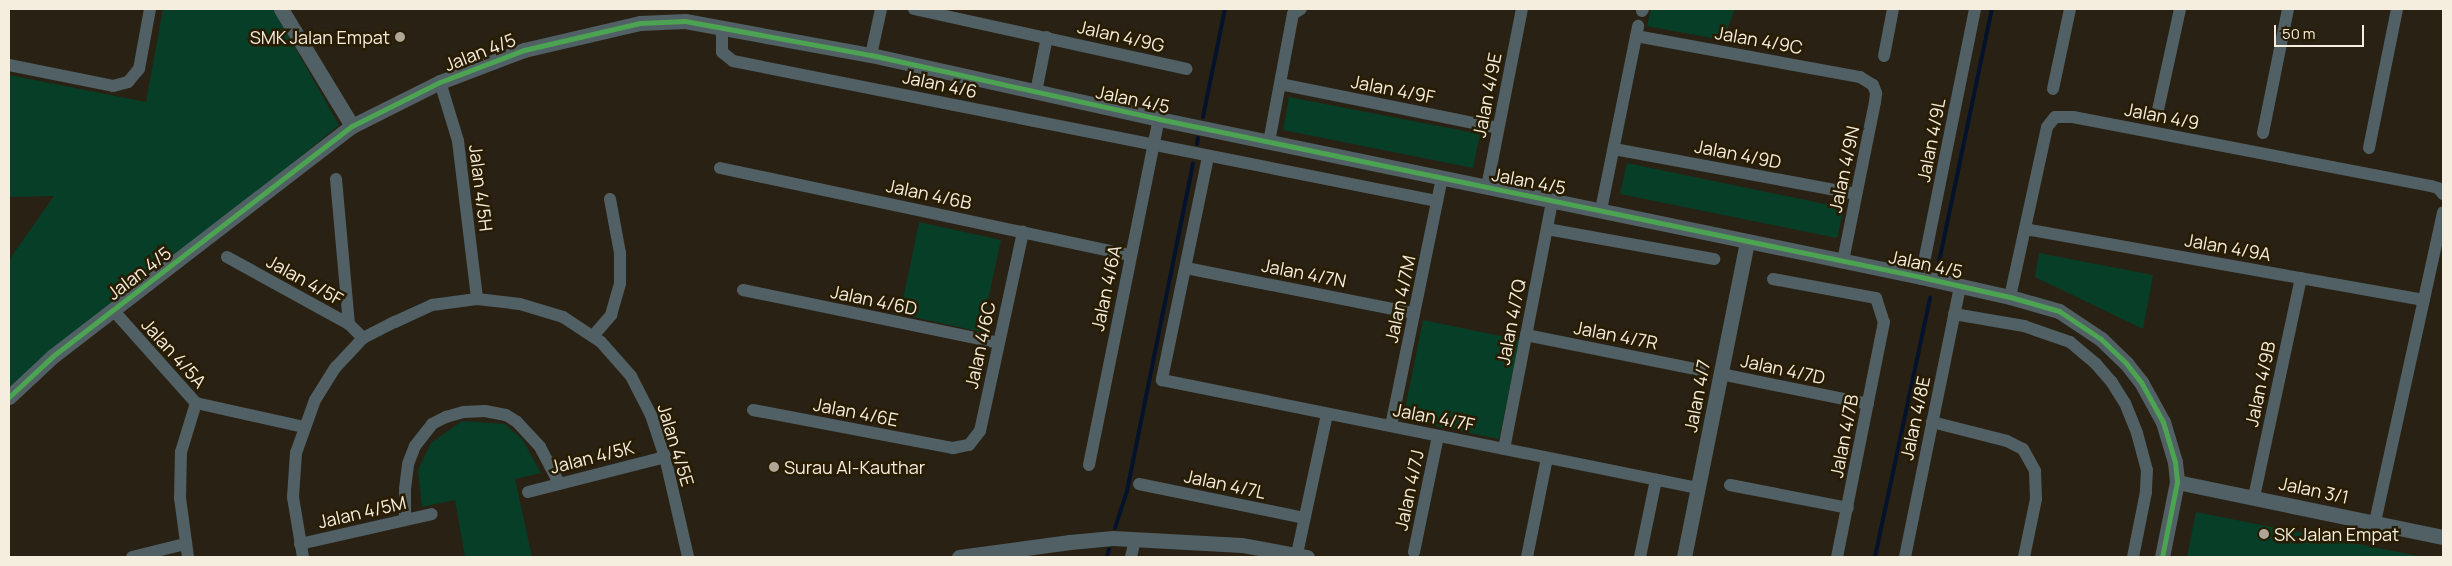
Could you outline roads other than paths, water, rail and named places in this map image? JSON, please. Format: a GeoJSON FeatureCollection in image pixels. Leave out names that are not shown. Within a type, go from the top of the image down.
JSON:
{"type":"FeatureCollection","features":[{"type":"Feature","properties":{"kind":"street"},"geometry":{"type":"LineString","coordinates":[[9,64],[113,86],[128,82],[139,69],[150,9]]}},
{"type":"Feature","properties":{"kind":"street"},"geometry":{"type":"LineString","coordinates":[[281,9],[352,126]]}},
{"type":"Feature","properties":{"kind":"street"},"geometry":{"type":"LineString","coordinates":[[871,55],[881,9]]}},
{"type":"Feature","properties":{"kind":"street","name":"Jalan 4/9G"},"geometry":{"type":"LineString","coordinates":[[914,9],[1186,69]]}},
{"type":"Feature","properties":{"kind":"street"},"geometry":{"type":"LineString","coordinates":[[1269,142],[1293,14],[1301,9]]}},
{"type":"Feature","properties":{"kind":"street","name":"Jalan 4/9E"},"geometry":{"type":"LineString","coordinates":[[1487,187],[1522,9]]}},
{"type":"Feature","properties":{"kind":"street"},"geometry":{"type":"LineString","coordinates":[[1884,56],[1893,9]]}},
{"type":"Feature","properties":{"kind":"street","name":"Jalan 4/9L"},"geometry":{"type":"LineString","coordinates":[[1921,277],[1975,9]]}},
{"type":"Feature","properties":{"kind":"street"},"geometry":{"type":"LineString","coordinates":[[2053,89],[2070,9]]}},
{"type":"Feature","properties":{"kind":"street"},"geometry":{"type":"LineString","coordinates":[[2158,110],[2180,9]]}},
{"type":"Feature","properties":{"kind":"street"},"geometry":{"type":"LineString","coordinates":[[2263,133],[2288,9]]}},
{"type":"Feature","properties":{"kind":"street"},"geometry":{"type":"LineString","coordinates":[[2369,148],[2397,9]]}},
{"type":"Feature","properties":{"kind":"street","name":"Jalan 4/5"},"geometry":{"type":"LineString","coordinates":[[9,397],[53,356],[352,126],[440,82],[524,50],[622,26],[640,23],[685,21],[871,55],[1159,119],[1843,260],[2010,297],[2059,311],[2101,339],[2126,363],[2141,382],[2163,422],[2175,462],[2177,482],[2162,557]]}},
{"type":"Feature","properties":{"kind":"street","name":"Jalan 4/6"},"geometry":{"type":"LineString","coordinates":[[722,27],[722,52],[733,61],[1208,157],[1438,201]]}},
{"type":"Feature","properties":{"kind":"street","name":"Jalan 4/9C"},"geometry":{"type":"LineString","coordinates":[[1601,210],[1637,31],[1860,77],[1873,85]]}},
{"type":"Feature","properties":{"kind":"street"},"geometry":{"type":"LineString","coordinates":[[1036,92],[1047,37]]}},
{"type":"Feature","properties":{"kind":"street","name":"Jalan 4/5H"},"geometry":{"type":"LineString","coordinates":[[440,82],[458,141],[477,299]]}},
{"type":"Feature","properties":{"kind":"street","name":"Jalan 4/9F"},"geometry":{"type":"LineString","coordinates":[[1280,84],[1498,128]]}},
{"type":"Feature","properties":{"kind":"street","name":"Jalan 4/9N"},"geometry":{"type":"LineString","coordinates":[[1843,260],[1875,102],[1876,93],[1873,85]]}},
{"type":"Feature","properties":{"kind":"street","name":"Jalan 4/9"},"geometry":{"type":"LineString","coordinates":[[2010,297],[2046,127],[2055,117],[2064,116],[2431,186],[2438,188],[2443,194]]}},
{"type":"Feature","properties":{"kind":"street","name":"Jalan 4/6A"},"geometry":{"type":"LineString","coordinates":[[1089,465],[1159,119]]}},
{"type":"Feature","properties":{"kind":"street","name":"Jalan 4/9D"},"geometry":{"type":"LineString","coordinates":[[1614,149],[1856,194]]}},
{"type":"Feature","properties":{"kind":"street"},"geometry":{"type":"LineString","coordinates":[[1186,268],[1208,157]]}},
{"type":"Feature","properties":{"kind":"street","name":"Jalan 4/6B"},"geometry":{"type":"LineString","coordinates":[[720,168],[1131,255]]}},
{"type":"Feature","properties":{"kind":"street","name":"Jalan 4/7M"},"geometry":{"type":"LineString","coordinates":[[1391,426],[1442,178]]}},
{"type":"Feature","properties":{"kind":"street"},"geometry":{"type":"LineString","coordinates":[[336,179],[349,324]]}},
{"type":"Feature","properties":{"kind":"street"},"geometry":{"type":"LineString","coordinates":[[594,336],[611,315],[620,284],[620,253],[610,199]]}},
{"type":"Feature","properties":{"kind":"street","name":"Jalan 4/7Q"},"geometry":{"type":"LineString","coordinates":[[1504,449],[1552,200]]}},
{"type":"Feature","properties":{"kind":"street"},"geometry":{"type":"LineString","coordinates":[[2375,522],[2443,212]]}},
{"type":"Feature","properties":{"kind":"street"},"geometry":{"type":"LineString","coordinates":[[1547,229],[1714,259]]}},
{"type":"Feature","properties":{"kind":"street","name":"Jalan 4/9A"},"geometry":{"type":"LineString","coordinates":[[2025,229],[2424,300]]}},
{"type":"Feature","properties":{"kind":"street","name":"Jalan 4/6C"},"geometry":{"type":"LineString","coordinates":[[953,448],[969,445],[980,431],[1022,232]]}},
{"type":"Feature","properties":{"kind":"street","name":"Jalan 4/7"},"geometry":{"type":"LineString","coordinates":[[1684,557],[1747,241]]}},
{"type":"Feature","properties":{"kind":"street","name":"Jalan 4/5F"},"geometry":{"type":"LineString","coordinates":[[227,257],[349,324],[363,338]]}},
{"type":"Feature","properties":{"kind":"street","name":"Jalan 4/7N"},"geometry":{"type":"LineString","coordinates":[[1186,268],[1414,313]]}},
{"type":"Feature","properties":{"kind":"street","name":"Jalan 4/7F"},"geometry":{"type":"LineString","coordinates":[[1186,268],[1162,380],[1698,488]]}},
{"type":"Feature","properties":{"kind":"street","name":"Jalan 4/9B"},"geometry":{"type":"LineString","coordinates":[[2254,497],[2301,278]]}},
{"type":"Feature","properties":{"kind":"street","name":"Jalan 4/7B"},"geometry":{"type":"LineString","coordinates":[[1773,279],[1876,298],[1884,322],[1838,557]]}},
{"type":"Feature","properties":{"kind":"street","name":"Jalan 4/8E"},"geometry":{"type":"LineString","coordinates":[[1905,557],[1960,286]]}},
{"type":"Feature","properties":{"kind":"street","name":"Jalan 4/6D"},"geometry":{"type":"LineString","coordinates":[[743,290],[998,343]]}},
{"type":"Feature","properties":{"kind":"street","name":"Jalan 4/5E"},"geometry":{"type":"LineString","coordinates":[[303,557],[293,497],[293,472],[304,427],[315,400],[336,367],[363,338],[432,305],[477,299],[520,304],[563,317],[594,336],[631,376],[651,415],[665,457],[688,557]]}},
{"type":"Feature","properties":{"kind":"street","name":"Jalan 4/5A"},"geometry":{"type":"LineString","coordinates":[[113,310],[196,403],[304,427]]}},
{"type":"Feature","properties":{"kind":"street"},"geometry":{"type":"LineString","coordinates":[[1954,314],[2024,326],[2070,342],[2096,364],[2110,380],[2125,403],[2138,433],[2147,470],[2146,492],[2133,557]]}},
{"type":"Feature","properties":{"kind":"street","name":"Jalan 4/7R"},"geometry":{"type":"LineString","coordinates":[[1526,335],[1699,370]]}},
{"type":"Feature","properties":{"kind":"street","name":"Jalan 4/7D"},"geometry":{"type":"LineString","coordinates":[[1721,374],[1868,404]]}},
{"type":"Feature","properties":{"kind":"street"},"geometry":{"type":"LineString","coordinates":[[188,557],[180,498],[181,452],[196,403]]}},
{"type":"Feature","properties":{"kind":"street","name":"Jalan 4/6E"},"geometry":{"type":"LineString","coordinates":[[753,410],[953,448]]}},
{"type":"Feature","properties":{"kind":"street"},"geometry":{"type":"LineString","coordinates":[[405,520],[404,489],[408,464],[414,446],[432,424],[446,417],[464,412],[485,411],[506,415],[517,422],[540,447],[559,483]]}},
{"type":"Feature","properties":{"kind":"street"},"geometry":{"type":"LineString","coordinates":[[959,557],[988,555],[1070,542],[1135,539],[1242,545],[1302,555],[1304,518],[1327,414]]}},
{"type":"Feature","properties":{"kind":"street"},"geometry":{"type":"LineString","coordinates":[[1932,422],[2007,442],[2023,449],[2035,471],[2036,499],[2024,557]]}},
{"type":"Feature","properties":{"kind":"street","name":"Jalan 4/7J"},"geometry":{"type":"LineString","coordinates":[[1414,552],[1438,436]]}},
{"type":"Feature","properties":{"kind":"street","name":"Jalan 4/5K"},"geometry":{"type":"LineString","coordinates":[[528,492],[665,457]]}},
{"type":"Feature","properties":{"kind":"street"},"geometry":{"type":"LineString","coordinates":[[1527,557],[1547,458]]}},
{"type":"Feature","properties":{"kind":"street"},"geometry":{"type":"LineString","coordinates":[[1640,557],[1656,480]]}},
{"type":"Feature","properties":{"kind":"street","name":"Jalan 3/1"},"geometry":{"type":"LineString","coordinates":[[2177,482],[2443,537]]}},
{"type":"Feature","properties":{"kind":"street","name":"Jalan 4/7L"},"geometry":{"type":"LineString","coordinates":[[1139,484],[1304,518]]}},
{"type":"Feature","properties":{"kind":"street"},"geometry":{"type":"LineString","coordinates":[[1730,485],[1848,508]]}},
{"type":"Feature","properties":{"kind":"street","name":"Jalan 4/5M"},"geometry":{"type":"LineString","coordinates":[[300,544],[432,514]]}},
{"type":"Feature","properties":{"kind":"street"},"geometry":{"type":"LineString","coordinates":[[1131,557],[1135,539]]}},
{"type":"Feature","properties":{"kind":"street"},"geometry":{"type":"LineString","coordinates":[[132,557],[185,544]]}},
{"type":"Feature","properties":{"kind":"waterway"},"geometry":{"type":"LineString","coordinates":[[1203,117],[1225,9]]}},
{"type":"Feature","properties":{"kind":"waterway"},"geometry":{"type":"LineString","coordinates":[[1939,262],[1992,9]]}},
{"type":"Feature","properties":{"kind":"waterway"},"geometry":{"type":"LineString","coordinates":[[1197,144],[1198,138]]}},
{"type":"Feature","properties":{"kind":"waterway"},"geometry":{"type":"LineString","coordinates":[[1115,528],[1127,491],[1193,164]]}},
{"type":"Feature","properties":{"kind":"waterway"},"geometry":{"type":"LineString","coordinates":[[1875,557],[1930,298]]}},
{"type":"Feature","properties":{"kind":"waterway"},"geometry":{"type":"LineString","coordinates":[[1107,557],[1109,549]]}},
{"type":"Feature","properties":{"kind":"place","name":"SMK Jalan Empat"},"geometry":{"type":"Point","coordinates":[400,37]}},
{"type":"Feature","properties":{"kind":"place","name":"Surau Al-Kauthar"},"geometry":{"type":"Point","coordinates":[774,467]}},
{"type":"Feature","properties":{"kind":"place","name":"SK Jalan Empat"},"geometry":{"type":"Point","coordinates":[2264,534]}}]}
